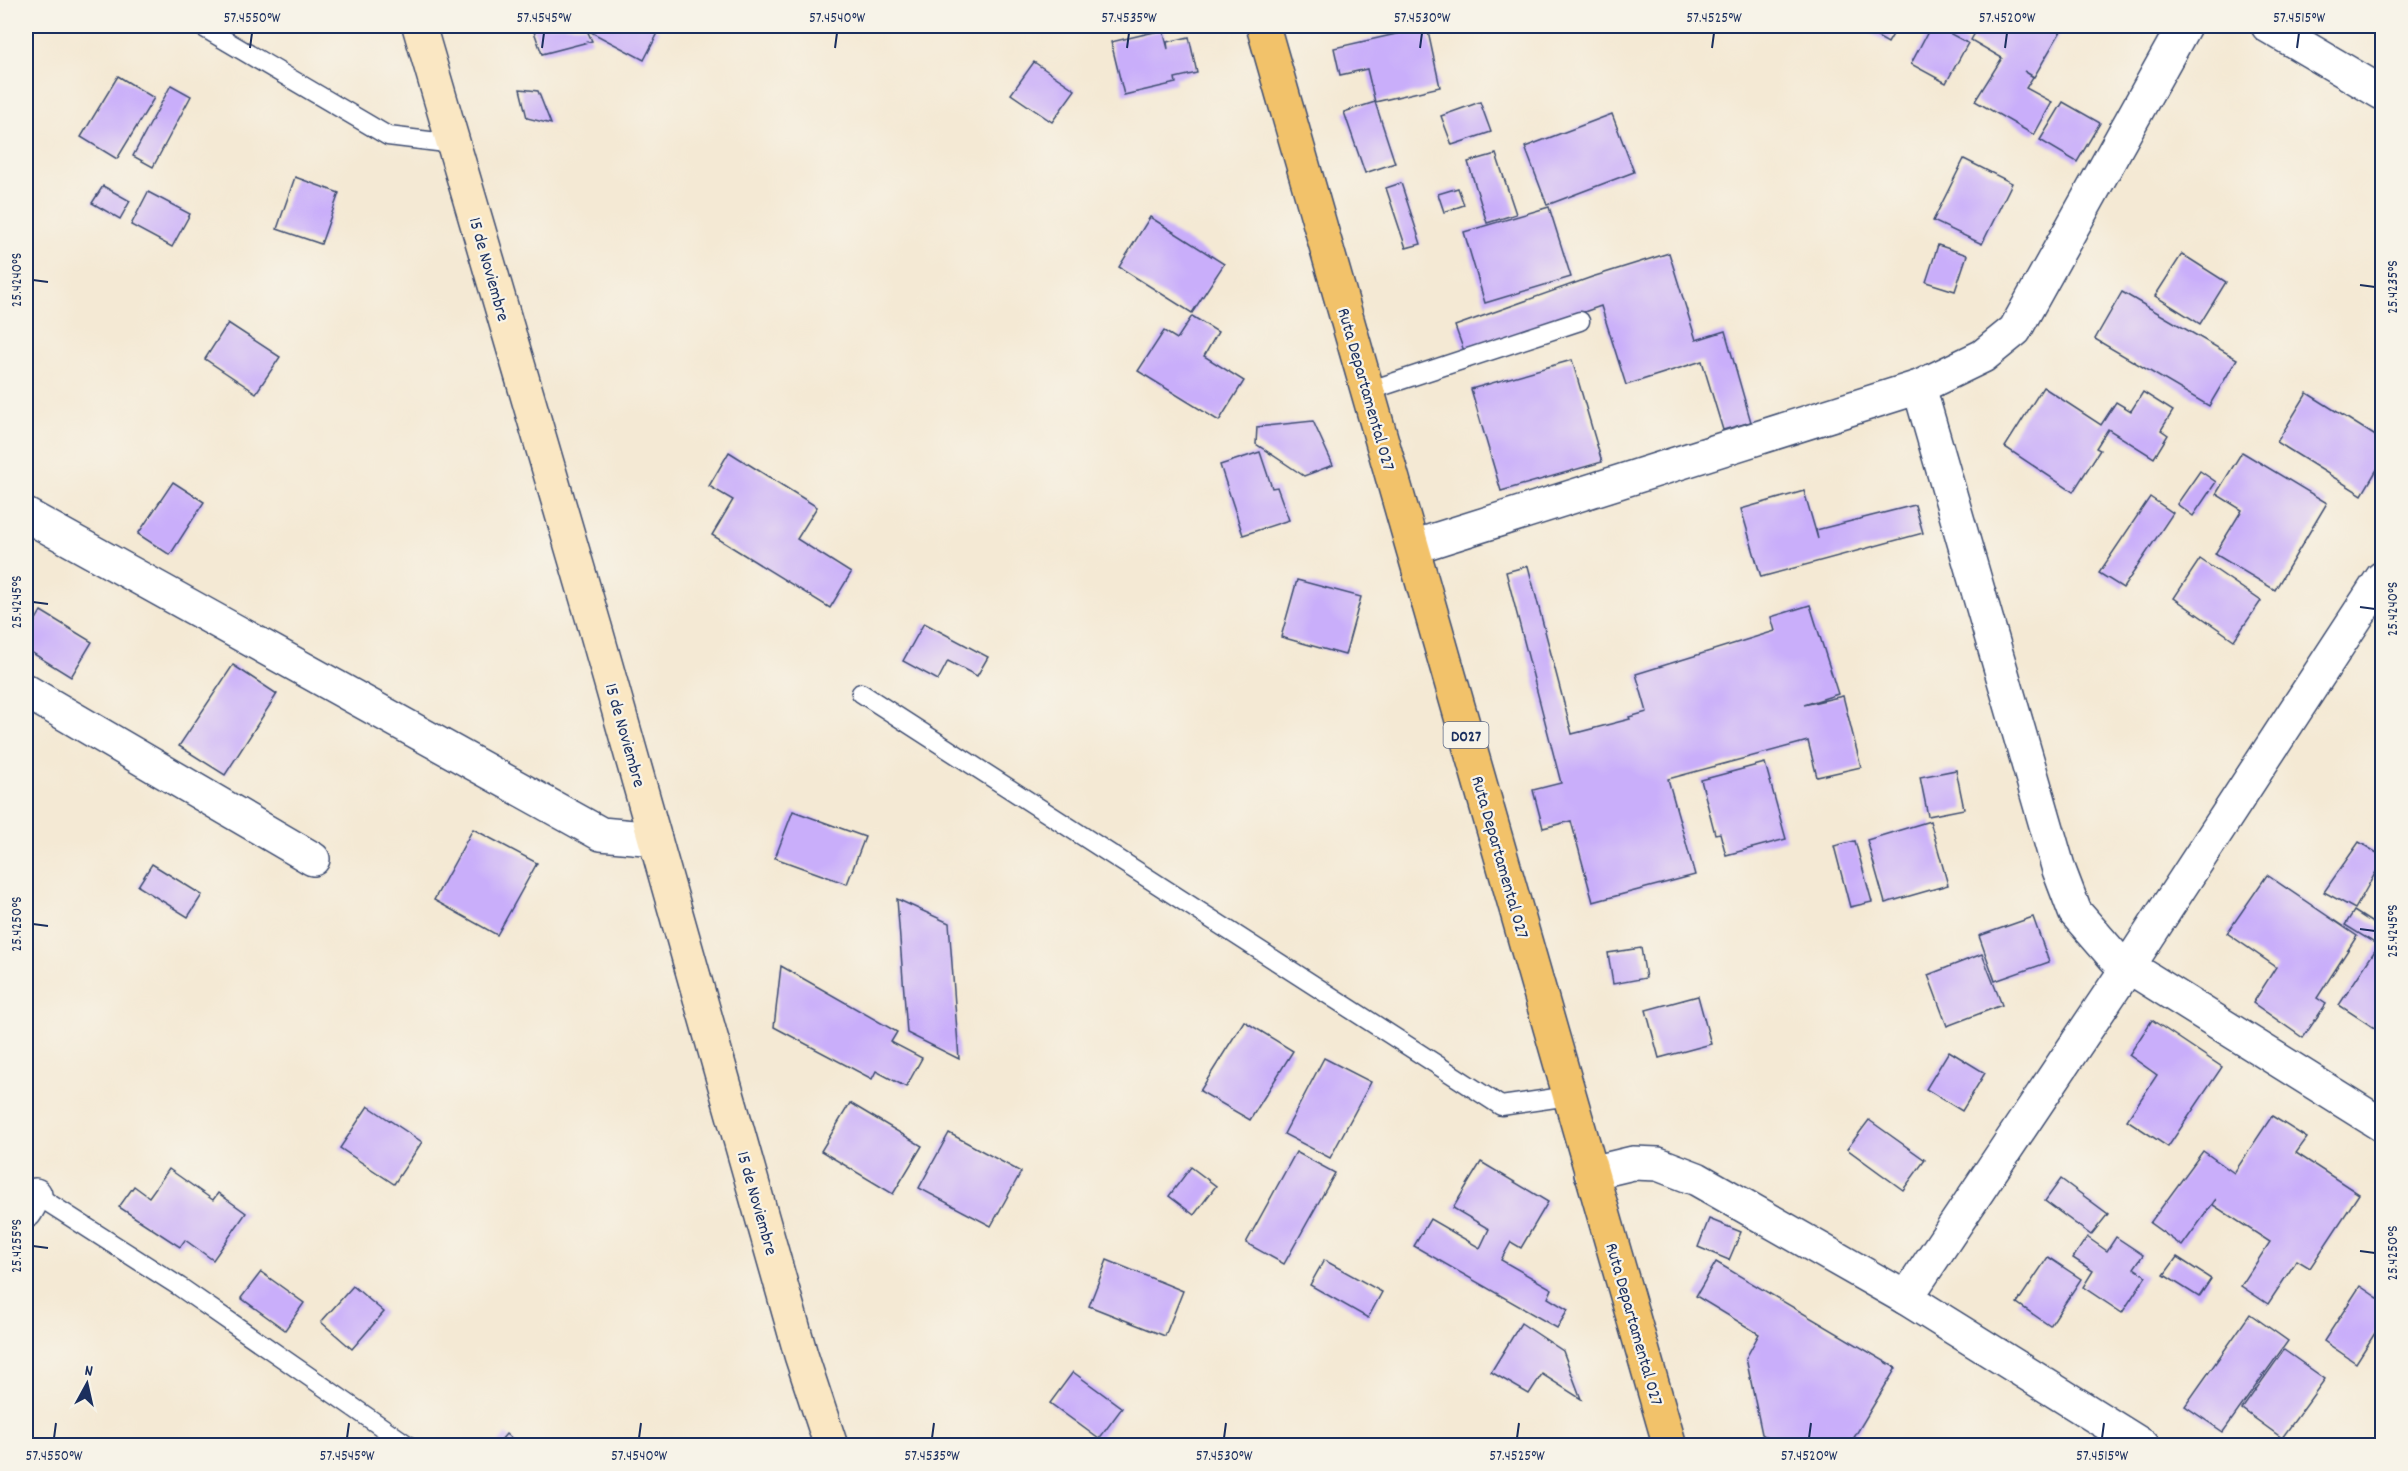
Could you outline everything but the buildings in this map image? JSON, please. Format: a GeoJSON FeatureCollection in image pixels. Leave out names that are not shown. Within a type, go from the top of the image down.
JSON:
{"type":"FeatureCollection","features":[{"type":"Feature","properties":{"kind":"main road","name":"Ruta Departamental 027"},"geometry":{"type":"LineString","coordinates":[[1263,26],[1670,1446]]}},
{"type":"Feature","properties":{"kind":"street","name":"15 de Noviembre"},"geometry":{"type":"LineString","coordinates":[[419,26],[656,839],[797,1343],[831,1446]]}},
{"type":"Feature","properties":{"kind":"street"},"geometry":{"type":"LineString","coordinates":[[1413,547],[1919,387],[1983,356],[2015,330],[2184,26]]}},
{"type":"Feature","properties":{"kind":"street"},"geometry":{"type":"LineString","coordinates":[[2268,26],[2382,93]]}},
{"type":"Feature","properties":{"kind":"street"},"geometry":{"type":"LineString","coordinates":[[1919,387],[2059,870],[2075,912],[2115,958],[2382,1125]]}},
{"type":"Feature","properties":{"kind":"street"},"geometry":{"type":"LineString","coordinates":[[26,515],[601,834],[656,839]]}},
{"type":"Feature","properties":{"kind":"street"},"geometry":{"type":"LineString","coordinates":[[1906,1298],[2380,589]]}},
{"type":"Feature","properties":{"kind":"street"},"geometry":{"type":"LineString","coordinates":[[26,692],[313,859]]}},
{"type":"Feature","properties":{"kind":"street"},"geometry":{"type":"LineString","coordinates":[[1592,1173],[1633,1163],[1658,1164],[1697,1179],[1906,1298],[2144,1446]]}},
{"type":"Feature","properties":{"kind":"lane"},"geometry":{"type":"LineString","coordinates":[[201,26],[388,136],[454,144]]}},
{"type":"Feature","properties":{"kind":"lane"},"geometry":{"type":"LineString","coordinates":[[1368,391],[1580,321]]}},
{"type":"Feature","properties":{"kind":"lane"},"geometry":{"type":"LineString","coordinates":[[861,693],[1501,1106],[1569,1096]]}},
{"type":"Feature","properties":{"kind":"lane"},"geometry":{"type":"LineString","coordinates":[[29,1198],[180,1287],[409,1446]]}}]}
